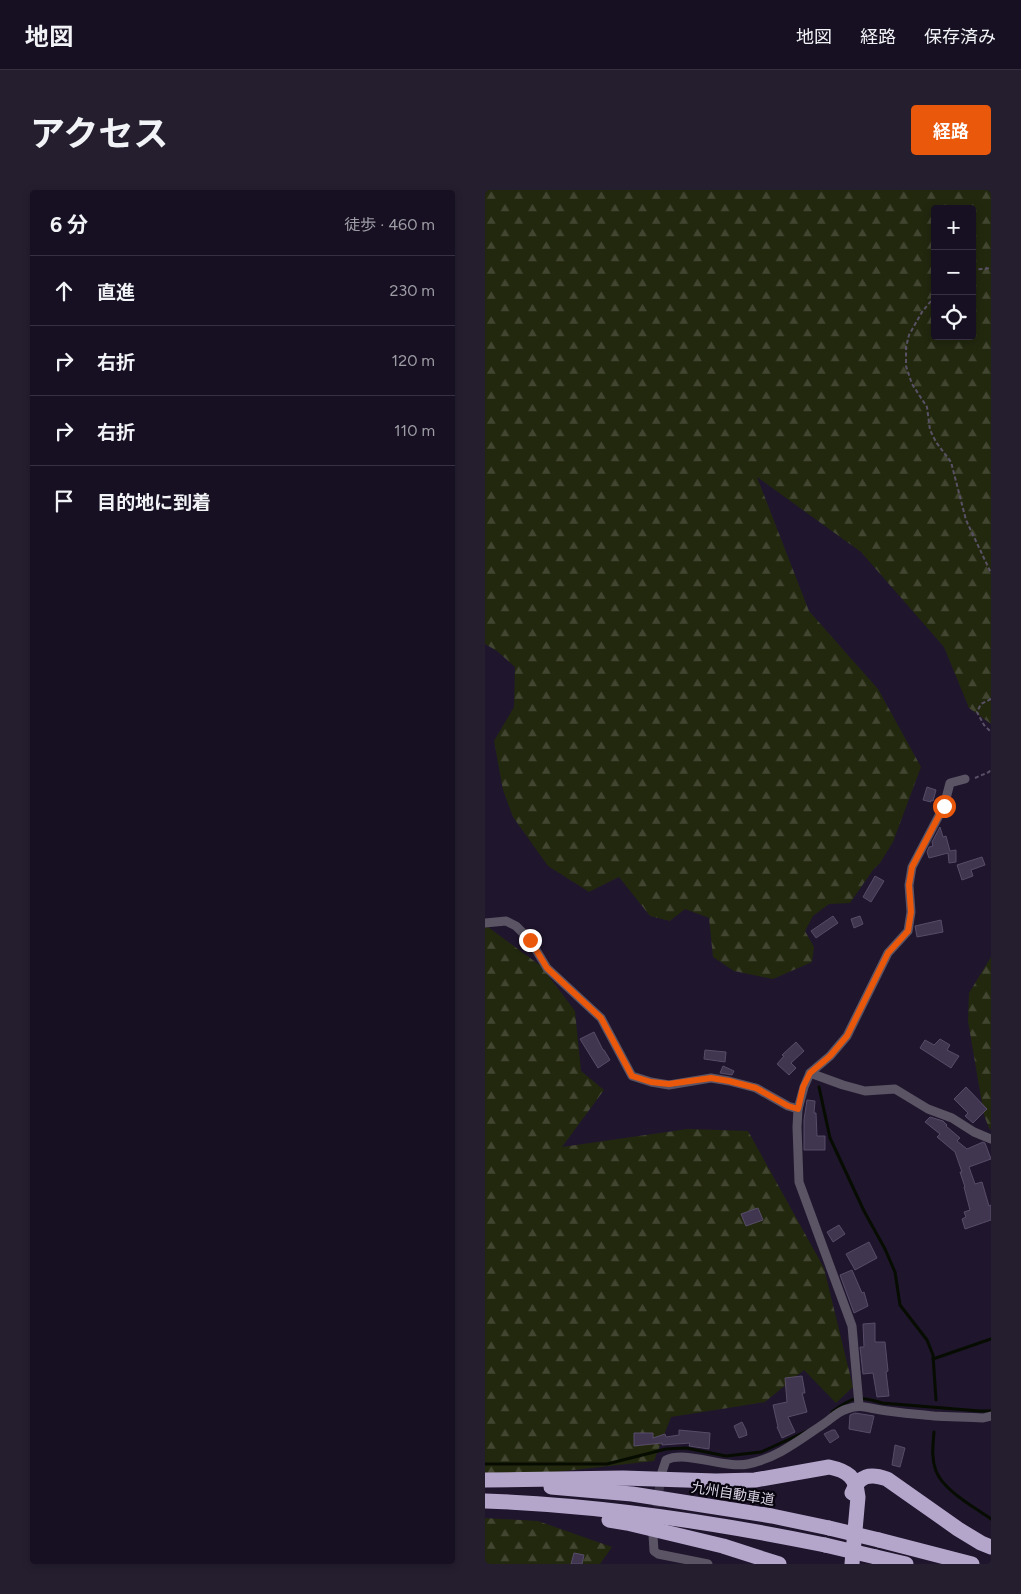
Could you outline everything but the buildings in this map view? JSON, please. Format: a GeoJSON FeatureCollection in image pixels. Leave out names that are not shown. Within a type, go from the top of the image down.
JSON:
{"type":"FeatureCollection","features":[{"type":"Feature","properties":{"kind":"highway"},"geometry":{"type":"LineString","coordinates":[[485,1480],[623,1478],[716,1481],[755,1480],[829,1467],[840,1469],[847,1473],[855,1484],[859,1497],[852,1564]]}},
{"type":"Feature","properties":{"kind":"highway"},"geometry":{"type":"LineString","coordinates":[[843,1564],[851,1495],[855,1484],[863,1478],[870,1476],[887,1479],[959,1529],[991,1547]]}},
{"type":"Feature","properties":{"kind":"highway","name":"九州自動車道"},"geometry":{"type":"LineString","coordinates":[[485,1484],[632,1494],[772,1516],[829,1528],[972,1564]]}},
{"type":"Feature","properties":{"kind":"highway"},"geometry":{"type":"LineString","coordinates":[[485,1501],[522,1502],[696,1521],[825,1545],[906,1564]]}},
{"type":"Feature","properties":{"kind":"highway"},"geometry":{"type":"LineString","coordinates":[[522,1502],[549,1513],[627,1523],[676,1534],[723,1546],[779,1564]]}},
{"type":"Feature","properties":{"kind":"street"},"geometry":{"type":"LineString","coordinates":[[859,1400],[852,1326],[799,1182],[798,1109],[803,1087],[810,1073],[830,1056],[847,1036],[888,953],[908,931],[911,912],[909,885],[912,867],[944,806],[950,783],[965,779]]}},
{"type":"Feature","properties":{"kind":"street"},"geometry":{"type":"LineString","coordinates":[[485,923],[506,921],[516,926],[530,940],[547,968],[601,1018],[632,1076],[651,1082],[669,1084],[711,1078],[729,1081],[756,1088],[788,1106],[798,1109]]}},
{"type":"Feature","properties":{"kind":"street"},"geometry":{"type":"LineString","coordinates":[[810,1073],[865,1091],[895,1088],[928,1109],[952,1118],[974,1132],[991,1139]]}},
{"type":"Feature","properties":{"kind":"street"},"geometry":{"type":"LineString","coordinates":[[859,1400],[880,1410],[934,1416],[983,1418],[991,1416]]}},
{"type":"Feature","properties":{"kind":"street"},"geometry":{"type":"LineString","coordinates":[[662,1472],[666,1460],[670,1458],[695,1458],[734,1465],[760,1461],[786,1450],[859,1400]]}},
{"type":"Feature","properties":{"kind":"street"},"geometry":{"type":"LineString","coordinates":[[653,1535],[654,1551],[658,1554],[709,1564]]}},
{"type":"Feature","properties":{"kind":"path"},"geometry":{"type":"LineString","coordinates":[[976,270],[991,268]]}},
{"type":"Feature","properties":{"kind":"path"},"geometry":{"type":"LineString","coordinates":[[931,301],[922,312],[909,335],[905,347],[905,366],[912,384],[927,407],[930,430],[936,442],[951,462],[966,520],[991,573]]}},
{"type":"Feature","properties":{"kind":"path"},"geometry":{"type":"LineString","coordinates":[[991,699],[981,704],[977,712],[984,725],[991,732]]}},
{"type":"Feature","properties":{"kind":"path"},"geometry":{"type":"LineString","coordinates":[[965,779],[978,778],[991,769]]}},
{"type":"Feature","properties":{"kind":"green space"},"geometry":{"type":"Polygon","coordinates":[[[485,190],[991,190],[991,724],[969,708],[944,647],[861,552],[757,477],[809,611],[878,689],[921,767],[893,842],[880,863],[850,903],[829,904],[813,916],[805,931],[814,947],[812,962],[773,979],[734,971],[713,957],[709,918],[685,909],[670,921],[650,916],[619,877],[589,892],[548,866],[513,817],[503,790],[494,741],[514,707],[515,667],[497,651],[485,644],[485,190]]]}},
{"type":"Feature","properties":{"kind":"green space"},"geometry":{"type":"Polygon","coordinates":[[[488,927],[541,966],[575,1011],[581,1071],[604,1090],[562,1147],[688,1129],[748,1131],[824,1268],[853,1387],[836,1403],[804,1370],[765,1402],[671,1417],[654,1461],[547,1473],[485,1473],[485,928],[488,927]]]}},
{"type":"Feature","properties":{"kind":"green space"},"geometry":{"type":"Polygon","coordinates":[[[991,957],[991,1130],[984,1115],[968,1021],[969,993],[991,957]]]}},
{"type":"Feature","properties":{"kind":"green space"},"geometry":{"type":"Polygon","coordinates":[[[485,1518],[538,1521],[612,1547],[600,1564],[485,1564],[485,1518]]]}},
{"type":"Feature","properties":{"kind":"waterway"},"geometry":{"type":"LineString","coordinates":[[819,1087],[830,1138],[895,1272],[900,1305],[927,1340],[933,1355],[936,1400]]}},
{"type":"Feature","properties":{"kind":"waterway"},"geometry":{"type":"LineString","coordinates":[[933,1359],[991,1339]]}},
{"type":"Feature","properties":{"kind":"waterway"},"geometry":{"type":"LineString","coordinates":[[832,1412],[850,1400],[860,1398],[882,1403],[991,1411]]}},
{"type":"Feature","properties":{"kind":"waterway"},"geometry":{"type":"LineString","coordinates":[[485,1464],[607,1464],[666,1449],[686,1448],[726,1456],[761,1452],[807,1431]]}},
{"type":"Feature","properties":{"kind":"waterway"},"geometry":{"type":"LineString","coordinates":[[934,1432],[933,1461],[940,1478],[960,1498],[991,1519]]}},
{"type":"Feature","properties":{"kind":"tunnel"},"geometry":{"type":"LineString","coordinates":[[655,1520],[661,1476]]}},
{"type":"Feature","properties":{"kind":"route"},"geometry":{"type":"LineString","coordinates":[[530,940],[547,968],[601,1018],[632,1076],[651,1082],[669,1084],[711,1078],[729,1081],[756,1088],[788,1106],[798,1109],[803,1087],[810,1073],[830,1056],[847,1036],[888,953],[908,931],[911,912],[909,885],[912,867],[944,806]]}}]}
